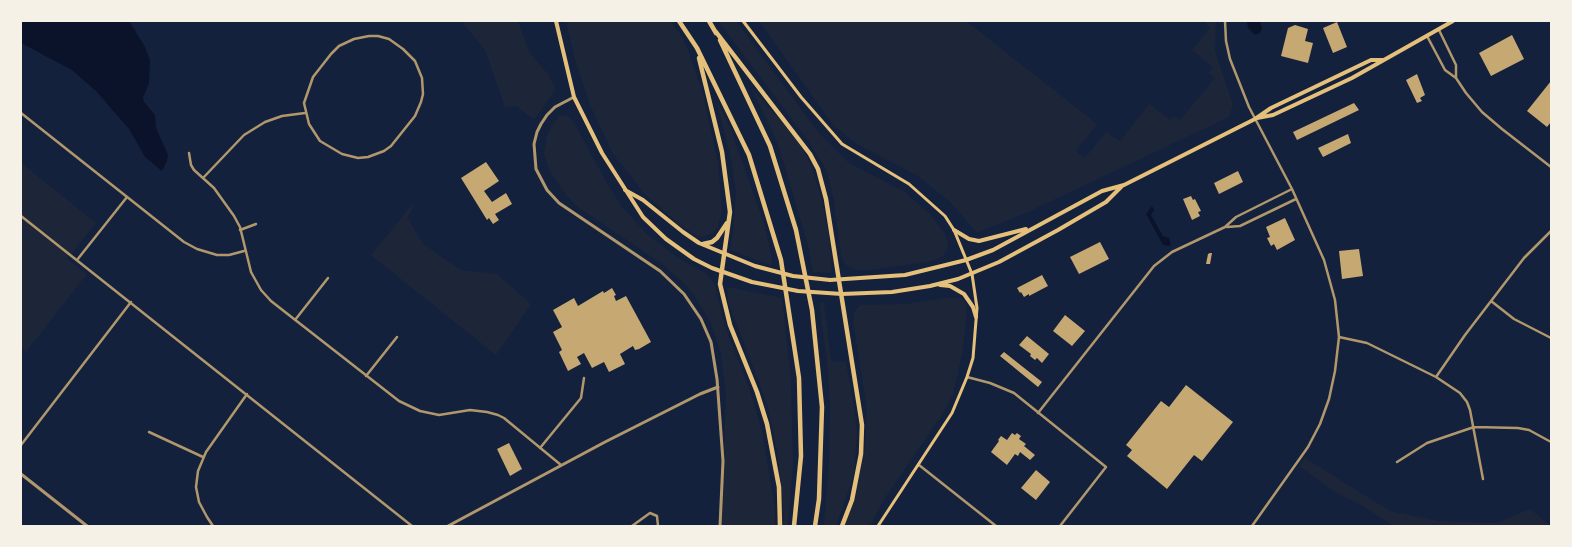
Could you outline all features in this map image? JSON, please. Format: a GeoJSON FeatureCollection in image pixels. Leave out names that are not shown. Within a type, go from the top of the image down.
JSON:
{"type":"FeatureCollection","features":[{"type":"Feature","properties":{"kind":"highway"},"geometry":{"type":"LineString","coordinates":[[680,21],[697,48],[749,155],[781,260],[799,378],[801,456],[794,526]]}},
{"type":"Feature","properties":{"kind":"highway"},"geometry":{"type":"LineString","coordinates":[[709,21],[810,154],[818,169],[826,198],[862,425],[861,454],[852,500],[842,526]]}},
{"type":"Feature","properties":{"kind":"highway"},"geometry":{"type":"LineString","coordinates":[[716,32],[770,146],[796,230],[812,310],[822,407],[819,499],[815,526]]}},
{"type":"Feature","properties":{"kind":"highway"},"geometry":{"type":"LineString","coordinates":[[697,48],[722,152],[730,212],[720,284],[730,326],[757,392],[767,424],[779,487],[780,526]]}},
{"type":"Feature","properties":{"kind":"highway"},"geometry":{"type":"LineString","coordinates":[[702,244],[712,242],[717,238],[729,220]]}},
{"type":"Feature","properties":{"kind":"main road"},"geometry":{"type":"LineString","coordinates":[[556,21],[574,97],[602,153],[643,217],[666,239],[699,261],[752,282],[833,294],[892,292],[935,285],[972,274],[999,262],[1106,202],[1124,184]]}},
{"type":"Feature","properties":{"kind":"main road"},"geometry":{"type":"LineString","coordinates":[[743,21],[801,97],[842,144],[909,184],[945,216],[954,230],[972,274],[977,308],[973,358],[967,377],[952,413],[878,526]]}},
{"type":"Feature","properties":{"kind":"main road"},"geometry":{"type":"LineString","coordinates":[[1254,119],[1273,115],[1352,78],[1453,21]]}},
{"type":"Feature","properties":{"kind":"main road"},"geometry":{"type":"LineString","coordinates":[[624,190],[643,200],[683,232],[702,244],[723,254],[769,270],[793,276],[830,280],[905,275],[966,260],[993,250],[1102,191],[1124,184],[1254,119],[1272,108],[1371,60],[1383,60]]}},
{"type":"Feature","properties":{"kind":"main road"},"geometry":{"type":"LineString","coordinates":[[954,230],[969,239],[979,241],[1033,227]]}},
{"type":"Feature","properties":{"kind":"main road"},"geometry":{"type":"LineString","coordinates":[[935,285],[950,286],[964,294],[973,307],[976,317]]}},
{"type":"Feature","properties":{"kind":"street"},"geometry":{"type":"LineString","coordinates":[[1225,21],[1226,41],[1230,59],[1254,119],[1292,189],[1324,260],[1332,284],[1339,337],[1329,399],[1320,424],[1308,447],[1252,526]]}},
{"type":"Feature","properties":{"kind":"street"},"geometry":{"type":"LineString","coordinates":[[1439,30],[1456,66],[1456,78]]}},
{"type":"Feature","properties":{"kind":"street"},"geometry":{"type":"LineString","coordinates":[[378,36],[389,39],[403,49],[420,69],[423,94],[418,110],[396,140],[384,151],[358,158],[342,154],[320,141],[309,124],[305,113],[304,103],[313,77],[340,46],[354,39],[378,36]]}},
{"type":"Feature","properties":{"kind":"street"},"geometry":{"type":"LineString","coordinates":[[1427,36],[1445,70],[1456,78],[1482,112],[1551,167]]}},
{"type":"Feature","properties":{"kind":"street"},"geometry":{"type":"LineString","coordinates":[[574,97],[556,107],[547,115],[537,132],[534,157],[536,169],[547,190],[559,203],[660,271],[684,294],[707,330],[714,355],[718,387],[723,461],[720,526]]}},
{"type":"Feature","properties":{"kind":"street"},"geometry":{"type":"LineString","coordinates":[[21,113],[178,238],[198,249],[217,255],[229,255],[244,250]]}},
{"type":"Feature","properties":{"kind":"street"},"geometry":{"type":"LineString","coordinates":[[203,178],[244,135],[265,122],[282,116],[305,113]]}},
{"type":"Feature","properties":{"kind":"street"},"geometry":{"type":"LineString","coordinates":[[189,153],[191,165],[219,195],[234,216],[240,230],[251,272],[261,290],[271,301],[400,401],[420,411],[439,415],[462,410],[477,410],[498,415],[562,466]]}},
{"type":"Feature","properties":{"kind":"street"},"geometry":{"type":"LineString","coordinates":[[1038,413],[1154,266],[1172,252],[1225,227],[1236,217],[1292,189]]}},
{"type":"Feature","properties":{"kind":"street"},"geometry":{"type":"LineString","coordinates":[[77,260],[127,197]]}},
{"type":"Feature","properties":{"kind":"street"},"geometry":{"type":"LineString","coordinates":[[1225,227],[1240,226],[1296,199]]}},
{"type":"Feature","properties":{"kind":"street"},"geometry":{"type":"LineString","coordinates":[[21,216],[412,526]]}},
{"type":"Feature","properties":{"kind":"street"},"geometry":{"type":"LineString","coordinates":[[240,230],[256,224]]}},
{"type":"Feature","properties":{"kind":"street"},"geometry":{"type":"LineString","coordinates":[[1436,377],[1460,341],[1524,258],[1551,231]]}},
{"type":"Feature","properties":{"kind":"street"},"geometry":{"type":"LineString","coordinates":[[295,320],[328,278]]}},
{"type":"Feature","properties":{"kind":"street"},"geometry":{"type":"LineString","coordinates":[[1491,301],[1514,319],[1551,338]]}},
{"type":"Feature","properties":{"kind":"street"},"geometry":{"type":"LineString","coordinates":[[21,445],[131,302]]}},
{"type":"Feature","properties":{"kind":"street"},"geometry":{"type":"LineString","coordinates":[[366,376],[396,337]]}},
{"type":"Feature","properties":{"kind":"street"},"geometry":{"type":"LineString","coordinates":[[1339,337],[1367,343],[1436,377],[1460,393],[1467,402],[1474,427],[1483,479]]}},
{"type":"Feature","properties":{"kind":"street"},"geometry":{"type":"LineString","coordinates":[[967,377],[1004,388],[1025,401],[1106,467],[1060,526]]}},
{"type":"Feature","properties":{"kind":"street"},"geometry":{"type":"LineString","coordinates":[[540,448],[581,398],[584,378]]}},
{"type":"Feature","properties":{"kind":"street"},"geometry":{"type":"LineString","coordinates":[[448,526],[700,394],[718,387]]}},
{"type":"Feature","properties":{"kind":"street"},"geometry":{"type":"LineString","coordinates":[[213,526],[202,509],[197,494],[196,479],[203,457],[247,394]]}},
{"type":"Feature","properties":{"kind":"street"},"geometry":{"type":"LineString","coordinates":[[1397,462],[1427,443],[1474,427],[1529,430],[1551,442]]}},
{"type":"Feature","properties":{"kind":"street"},"geometry":{"type":"LineString","coordinates":[[149,432],[203,457]]}},
{"type":"Feature","properties":{"kind":"street"},"geometry":{"type":"LineString","coordinates":[[919,465],[996,526]]}},
{"type":"Feature","properties":{"kind":"street"},"geometry":{"type":"LineString","coordinates":[[21,474],[86,526]]}},
{"type":"Feature","properties":{"kind":"street"},"geometry":{"type":"LineString","coordinates":[[632,526],[650,512],[657,516],[658,526]]}},
{"type":"Feature","properties":{"kind":"shaded area"},"geometry":{"type":"Polygon","coordinates":[[[21,21],[129,21],[144,45],[150,60],[149,83],[143,98],[155,115],[156,128],[168,155],[162,171],[145,157],[129,129],[96,91],[72,70],[21,43],[21,21]]]}},
{"type":"Feature","properties":{"kind":"shaded area"},"geometry":{"type":"Polygon","coordinates":[[[461,21],[518,21],[529,52],[548,74],[556,89],[534,120],[517,106],[505,107],[485,50],[461,21]]]}},
{"type":"Feature","properties":{"kind":"shaded area"},"geometry":{"type":"Polygon","coordinates":[[[566,21],[671,21],[684,40],[702,90],[718,163],[722,209],[718,227],[712,233],[703,237],[696,236],[680,225],[644,193],[613,154],[590,105],[575,59],[566,21]]]}},
{"type":"Feature","properties":{"kind":"shaded area"},"geometry":{"type":"Polygon","coordinates":[[[718,21],[736,21],[819,133],[849,163],[905,192],[931,215],[945,234],[948,244],[943,256],[933,261],[870,270],[856,270],[846,265],[841,257],[834,200],[826,169],[809,142],[718,21]]]}},
{"type":"Feature","properties":{"kind":"shaded area"},"geometry":{"type":"Polygon","coordinates":[[[759,21],[966,21],[1097,124],[1076,151],[1085,158],[1106,132],[1120,141],[1149,104],[1171,120],[1174,116],[1180,120],[1215,78],[1208,73],[1213,67],[1192,50],[1210,28],[1206,24],[1207,21],[1216,21],[1215,51],[1233,105],[1229,117],[1030,211],[977,233],[950,202],[918,176],[857,144],[833,125],[759,21]]]}},
{"type":"Feature","properties":{"kind":"shaded area"},"geometry":{"type":"Polygon","coordinates":[[[1247,21],[1260,21],[1262,29],[1260,33],[1255,35],[1248,28],[1247,21]]]}},
{"type":"Feature","properties":{"kind":"shaded area"},"geometry":{"type":"Polygon","coordinates":[[[751,88],[782,122],[802,148],[811,165],[821,197],[828,230],[832,269],[830,273],[813,272],[808,245],[775,137],[751,88]]]}},
{"type":"Feature","properties":{"kind":"shaded area"},"geometry":{"type":"Polygon","coordinates":[[[716,99],[731,130],[765,226],[772,260],[771,265],[730,250],[736,192],[731,159],[716,99]]]}},
{"type":"Feature","properties":{"kind":"shaded area"},"geometry":{"type":"Polygon","coordinates":[[[560,115],[568,116],[573,121],[622,207],[649,236],[678,258],[707,274],[715,285],[725,327],[750,391],[762,431],[775,509],[775,526],[721,526],[726,394],[721,353],[711,323],[686,285],[662,264],[578,207],[566,195],[550,172],[544,154],[547,136],[552,125],[560,115]]]}},
{"type":"Feature","properties":{"kind":"shaded area"},"geometry":{"type":"Polygon","coordinates":[[[21,163],[96,223],[67,259],[87,274],[26,352],[21,348],[21,163]]]}},
{"type":"Feature","properties":{"kind":"shaded area"},"geometry":{"type":"Polygon","coordinates":[[[414,202],[408,218],[422,243],[460,270],[497,274],[531,304],[496,355],[371,255],[414,202]]]}},
{"type":"Feature","properties":{"kind":"shaded area"},"geometry":{"type":"Polygon","coordinates":[[[1152,206],[1154,210],[1151,215],[1163,236],[1169,238],[1171,245],[1163,245],[1146,214],[1152,206]]]}},
{"type":"Feature","properties":{"kind":"shaded area"},"geometry":{"type":"Polygon","coordinates":[[[727,287],[782,298],[791,381],[793,464],[788,526],[784,526],[777,450],[767,403],[728,302],[727,287]]]}},
{"type":"Feature","properties":{"kind":"shaded area"},"geometry":{"type":"Polygon","coordinates":[[[944,298],[962,298],[967,306],[963,349],[953,395],[941,416],[883,501],[870,526],[844,526],[855,498],[865,451],[867,409],[853,321],[855,311],[860,305],[906,304],[944,298]]]}},
{"type":"Feature","properties":{"kind":"shaded area"},"geometry":{"type":"Polygon","coordinates":[[[819,303],[824,303],[831,361],[846,362],[857,433],[854,475],[836,526],[824,526],[829,459],[830,405],[827,361],[819,303]]]}},
{"type":"Feature","properties":{"kind":"shaded area"},"geometry":{"type":"Polygon","coordinates":[[[1305,458],[1390,511],[1439,521],[1497,523],[1530,509],[1551,526],[1393,526],[1363,506],[1337,493],[1299,466],[1305,458]]]}},
{"type":"Feature","properties":{"kind":"building"},"geometry":{"type":"Polygon","coordinates":[[[1337,22],[1347,47],[1333,53],[1323,28],[1337,22]]]}},
{"type":"Feature","properties":{"kind":"building"},"geometry":{"type":"Polygon","coordinates":[[[1295,25],[1308,29],[1305,41],[1313,43],[1308,63],[1281,56],[1288,28],[1295,25]]]}},
{"type":"Feature","properties":{"kind":"building"},"geometry":{"type":"Polygon","coordinates":[[[1512,35],[1524,59],[1491,76],[1479,53],[1512,35]]]}},
{"type":"Feature","properties":{"kind":"building"},"geometry":{"type":"Polygon","coordinates":[[[1417,74],[1425,95],[1420,98],[1422,101],[1417,103],[1406,80],[1417,74]]]}},
{"type":"Feature","properties":{"kind":"building"},"geometry":{"type":"Polygon","coordinates":[[[1551,81],[1551,122],[1547,127],[1527,111],[1551,81]]]}},
{"type":"Feature","properties":{"kind":"building"},"geometry":{"type":"Polygon","coordinates":[[[1354,103],[1359,110],[1297,140],[1293,132],[1354,103]]]}},
{"type":"Feature","properties":{"kind":"building"},"geometry":{"type":"Polygon","coordinates":[[[1348,134],[1351,143],[1323,157],[1318,148],[1348,134]]]}},
{"type":"Feature","properties":{"kind":"building"},"geometry":{"type":"Polygon","coordinates":[[[486,162],[499,181],[484,191],[492,202],[506,193],[512,204],[495,214],[499,220],[493,224],[489,218],[487,220],[461,178],[486,162]]]}},
{"type":"Feature","properties":{"kind":"building"},"geometry":{"type":"Polygon","coordinates":[[[1238,171],[1243,182],[1219,194],[1214,183],[1238,171]]]}},
{"type":"Feature","properties":{"kind":"building"},"geometry":{"type":"Polygon","coordinates":[[[1191,196],[1193,200],[1195,199],[1201,211],[1198,212],[1200,216],[1192,220],[1183,199],[1191,196]]]}},
{"type":"Feature","properties":{"kind":"building"},"geometry":{"type":"Polygon","coordinates":[[[1285,218],[1295,240],[1277,250],[1274,244],[1271,246],[1267,238],[1270,237],[1266,227],[1285,218]]]}},
{"type":"Feature","properties":{"kind":"building"},"geometry":{"type":"Polygon","coordinates":[[[1100,242],[1109,259],[1079,274],[1070,257],[1100,242]]]}},
{"type":"Feature","properties":{"kind":"building"},"geometry":{"type":"Polygon","coordinates":[[[1359,249],[1363,276],[1342,279],[1339,251],[1359,249]]]}},
{"type":"Feature","properties":{"kind":"building"},"geometry":{"type":"Polygon","coordinates":[[[1212,253],[1210,264],[1206,264],[1208,254],[1212,253]]]}},
{"type":"Feature","properties":{"kind":"building"},"geometry":{"type":"Polygon","coordinates":[[[1042,275],[1048,286],[1029,296],[1029,294],[1024,297],[1020,293],[1017,288],[1042,275]]]}},
{"type":"Feature","properties":{"kind":"building"},"geometry":{"type":"Polygon","coordinates":[[[612,288],[616,295],[614,296],[616,301],[626,296],[651,342],[635,350],[633,346],[620,354],[625,364],[609,372],[604,362],[592,368],[584,353],[577,357],[581,364],[568,371],[559,352],[562,350],[553,332],[562,327],[553,310],[574,298],[578,306],[603,291],[604,293],[612,288]]]}},
{"type":"Feature","properties":{"kind":"building"},"geometry":{"type":"Polygon","coordinates":[[[1065,315],[1085,331],[1072,346],[1053,331],[1065,315]]]}},
{"type":"Feature","properties":{"kind":"building"},"geometry":{"type":"Polygon","coordinates":[[[1027,336],[1049,354],[1042,363],[1037,358],[1035,360],[1030,356],[1031,354],[1019,345],[1027,336]]]}},
{"type":"Feature","properties":{"kind":"building"},"geometry":{"type":"Polygon","coordinates":[[[1004,352],[1042,382],[1038,387],[1000,356],[1004,352]]]}},
{"type":"Feature","properties":{"kind":"building"},"geometry":{"type":"Polygon","coordinates":[[[1186,385],[1233,422],[1202,461],[1194,455],[1167,489],[1127,456],[1132,450],[1126,445],[1161,401],[1169,407],[1186,385]]]}},
{"type":"Feature","properties":{"kind":"building"},"geometry":{"type":"Polygon","coordinates":[[[1012,433],[1015,435],[1017,433],[1021,436],[1019,439],[1026,444],[1024,446],[1035,455],[1030,460],[1020,452],[1018,456],[1015,454],[1007,465],[991,452],[1001,436],[1007,440],[1012,433]]]}},
{"type":"Feature","properties":{"kind":"building"},"geometry":{"type":"Polygon","coordinates":[[[509,443],[522,469],[510,476],[497,449],[509,443]]]}},
{"type":"Feature","properties":{"kind":"building"},"geometry":{"type":"Polygon","coordinates":[[[1036,470],[1050,482],[1036,500],[1021,488],[1036,470]]]}}]}
